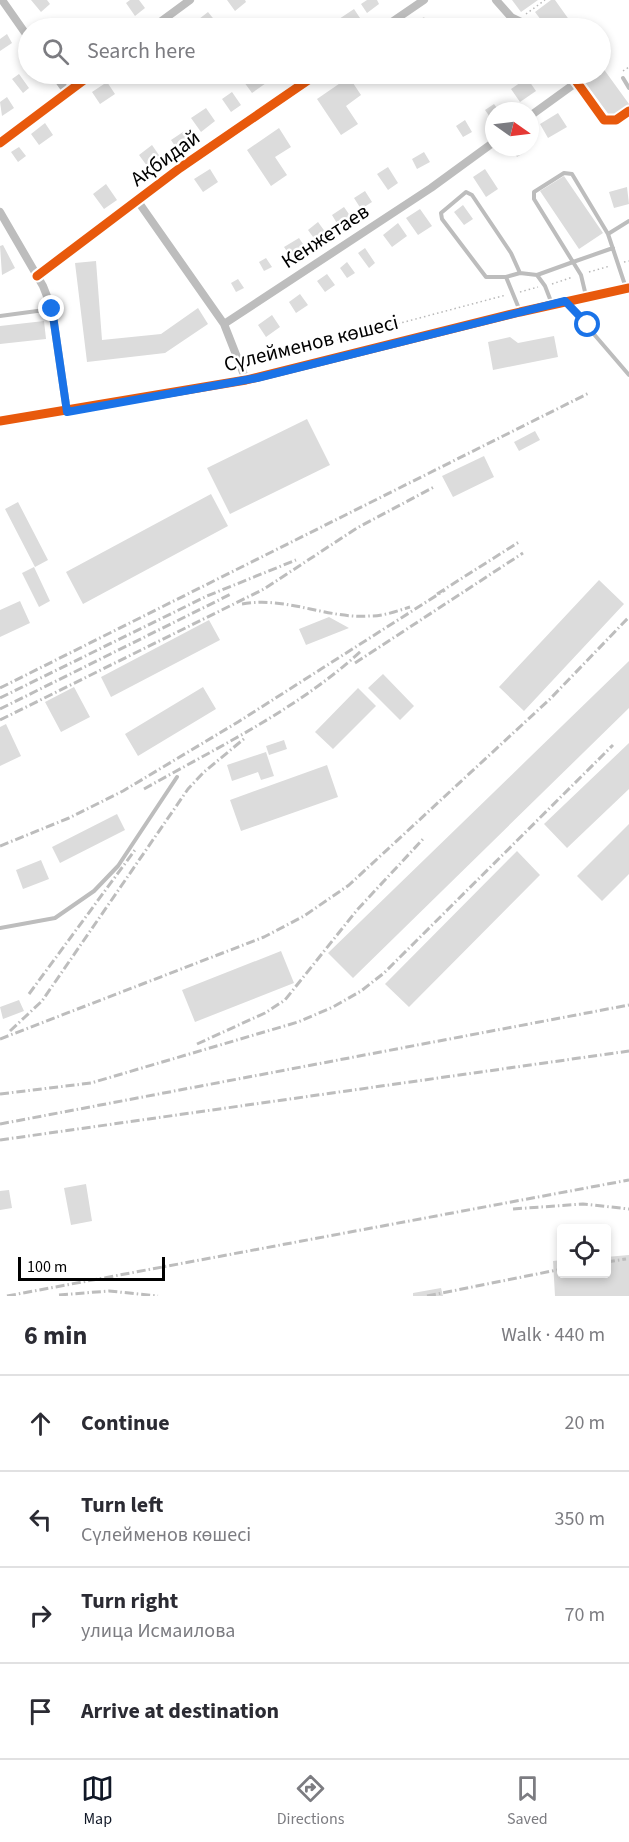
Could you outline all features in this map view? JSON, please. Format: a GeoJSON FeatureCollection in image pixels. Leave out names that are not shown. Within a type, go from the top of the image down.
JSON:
{"type":"FeatureCollection","features":[{"type":"Feature","properties":{"kind":"street"},"geometry":{"type":"LineString","coordinates":[[166,18],[190,0]]}},
{"type":"Feature","properties":{"kind":"street"},"geometry":{"type":"LineString","coordinates":[[398,18],[424,0]]}},
{"type":"Feature","properties":{"kind":"street"},"geometry":{"type":"LineString","coordinates":[[496,0],[504,12],[515,18]]}},
{"type":"Feature","properties":{"kind":"street"},"geometry":{"type":"LineString","coordinates":[[6,2],[18,21]]}},
{"type":"Feature","properties":{"kind":"street"},"geometry":{"type":"LineString","coordinates":[[61,84],[67,92]]}},
{"type":"Feature","properties":{"kind":"street"},"geometry":{"type":"LineString","coordinates":[[0,143],[78,84]]}},
{"type":"Feature","properties":{"kind":"street","name":"Ақбидай"},"geometry":{"type":"LineString","coordinates":[[37,276],[137,200],[303,84]]}},
{"type":"Feature","properties":{"kind":"street"},"geometry":{"type":"LineString","coordinates":[[539,109],[574,84]]}},
{"type":"Feature","properties":{"kind":"street"},"geometry":{"type":"LineString","coordinates":[[578,84],[604,120],[616,120],[629,111]]}},
{"type":"Feature","properties":{"kind":"street","name":"Кенжетаев"},"geometry":{"type":"LineString","coordinates":[[224,324],[431,188],[485,149]]}},
{"type":"Feature","properties":{"kind":"street"},"geometry":{"type":"LineString","coordinates":[[137,200],[224,324],[246,380]]}},
{"type":"Feature","properties":{"kind":"street"},"geometry":{"type":"LineString","coordinates":[[0,212],[37,276],[52,309],[67,412]]}},
{"type":"Feature","properties":{"kind":"street","name":"Сүлейменов көшесі"},"geometry":{"type":"LineString","coordinates":[[0,421],[67,412],[246,380],[565,301],[628,288]]}},
{"type":"Feature","properties":{"kind":"lane"},"geometry":{"type":"LineString","coordinates":[[623,78],[629,88]]}},
{"type":"Feature","properties":{"kind":"lane"},"geometry":{"type":"LineString","coordinates":[[586,297],[581,275],[534,199],[534,192],[564,172],[572,174],[608,234],[628,288]]}},
{"type":"Feature","properties":{"kind":"lane"},"geometry":{"type":"LineString","coordinates":[[520,273],[512,253],[472,195],[466,192],[441,213],[442,219],[486,277],[506,277],[520,273],[537,275],[613,248]]}},
{"type":"Feature","properties":{"kind":"lane"},"geometry":{"type":"LineString","coordinates":[[608,234],[629,221]]}},
{"type":"Feature","properties":{"kind":"lane"},"geometry":{"type":"LineString","coordinates":[[537,275],[545,286],[552,305]]}},
{"type":"Feature","properties":{"kind":"lane"},"geometry":{"type":"LineString","coordinates":[[506,277],[520,312]]}},
{"type":"Feature","properties":{"kind":"lane"},"geometry":{"type":"LineString","coordinates":[[565,301],[629,375]]}},
{"type":"Feature","properties":{"kind":"lane"},"geometry":{"type":"LineString","coordinates":[[0,315],[52,309]]}},
{"type":"Feature","properties":{"kind":"lane"},"geometry":{"type":"LineString","coordinates":[[0,928],[55,918],[94,891],[118,866],[177,777]]}},
{"type":"Feature","properties":{"kind":"path"},"geometry":{"type":"LineString","coordinates":[[522,18],[545,0]]}},
{"type":"Feature","properties":{"kind":"path"},"geometry":{"type":"LineString","coordinates":[[240,365],[545,286],[629,261]]}},
{"type":"Feature","properties":{"kind":"building"},"geometry":{"type":"Polygon","coordinates":[[[31,0],[47,0],[50,4],[41,12],[31,0]]]}},
{"type":"Feature","properties":{"kind":"building"},"geometry":{"type":"Polygon","coordinates":[[[130,0],[139,0],[145,8],[135,16],[126,3],[130,0]]]}},
{"type":"Feature","properties":{"kind":"building"},"geometry":{"type":"Polygon","coordinates":[[[227,0],[245,0],[246,2],[235,11],[227,0]]]}},
{"type":"Feature","properties":{"kind":"building"},"geometry":{"type":"Polygon","coordinates":[[[367,0],[377,0],[379,4],[367,13],[361,4],[367,0]]]}},
{"type":"Feature","properties":{"kind":"building"},"geometry":{"type":"Polygon","coordinates":[[[512,0],[538,0],[521,12],[512,0]]]}},
{"type":"Feature","properties":{"kind":"building"},"geometry":{"type":"Polygon","coordinates":[[[551,0],[555,0],[568,18],[540,18],[535,12],[551,0]]]}},
{"type":"Feature","properties":{"kind":"building"},"geometry":{"type":"Polygon","coordinates":[[[354,9],[360,18],[340,18],[354,9]]]}},
{"type":"Feature","properties":{"kind":"building"},"geometry":{"type":"Polygon","coordinates":[[[208,12],[213,18],[200,18],[208,12]]]}},
{"type":"Feature","properties":{"kind":"building"},"geometry":{"type":"Polygon","coordinates":[[[7,34],[12,43],[0,51],[0,39],[7,34]]]}},
{"type":"Feature","properties":{"kind":"building"},"geometry":{"type":"Polygon","coordinates":[[[18,75],[18,84],[26,84],[29,88],[23,93],[12,79],[18,75]]]}},
{"type":"Feature","properties":{"kind":"building"},"geometry":{"type":"Polygon","coordinates":[[[611,79],[629,104],[629,107],[612,119],[586,84],[611,84],[611,79]]]}},
{"type":"Feature","properties":{"kind":"building"},"geometry":{"type":"Polygon","coordinates":[[[104,84],[108,84],[115,94],[100,104],[92,92],[104,84]]]}},
{"type":"Feature","properties":{"kind":"building"},"geometry":{"type":"Polygon","coordinates":[[[245,84],[265,84],[252,93],[245,84]]]}},
{"type":"Feature","properties":{"kind":"building"},"geometry":{"type":"Polygon","coordinates":[[[339,84],[354,84],[361,95],[346,106],[358,124],[341,135],[317,99],[339,84]]]}},
{"type":"Feature","properties":{"kind":"building"},"geometry":{"type":"Polygon","coordinates":[[[518,84],[531,84],[536,91],[520,102],[511,89],[518,84]]]}},
{"type":"Feature","properties":{"kind":"building"},"geometry":{"type":"Polygon","coordinates":[[[232,92],[241,105],[231,112],[222,99],[232,92]]]}},
{"type":"Feature","properties":{"kind":"building"},"geometry":{"type":"Polygon","coordinates":[[[7,97],[14,108],[2,116],[0,102],[7,97]]]}},
{"type":"Feature","properties":{"kind":"building"},"geometry":{"type":"Polygon","coordinates":[[[206,108],[215,121],[201,132],[191,118],[206,108]]]}},
{"type":"Feature","properties":{"kind":"building"},"geometry":{"type":"Polygon","coordinates":[[[558,113],[567,127],[548,138],[540,124],[558,113]]]}},
{"type":"Feature","properties":{"kind":"building"},"geometry":{"type":"Polygon","coordinates":[[[465,120],[472,132],[463,137],[456,126],[465,120]]]}},
{"type":"Feature","properties":{"kind":"building"},"geometry":{"type":"Polygon","coordinates":[[[45,123],[53,135],[39,145],[31,134],[45,123]]]}},
{"type":"Feature","properties":{"kind":"building"},"geometry":{"type":"Polygon","coordinates":[[[279,128],[291,147],[275,157],[287,175],[271,186],[247,150],[279,128]]]}},
{"type":"Feature","properties":{"kind":"building"},"geometry":{"type":"Polygon","coordinates":[[[186,130],[192,139],[177,149],[171,140],[186,130]]]}},
{"type":"Feature","properties":{"kind":"building"},"geometry":{"type":"Polygon","coordinates":[[[152,145],[163,161],[150,170],[139,155],[152,145]]]}},
{"type":"Feature","properties":{"kind":"building"},"geometry":{"type":"Polygon","coordinates":[[[19,147],[26,156],[18,162],[11,152],[19,147]]]}},
{"type":"Feature","properties":{"kind":"building"},"geometry":{"type":"Polygon","coordinates":[[[424,152],[430,162],[417,169],[412,159],[424,152]]]}},
{"type":"Feature","properties":{"kind":"building"},"geometry":{"type":"Polygon","coordinates":[[[388,167],[398,183],[388,190],[377,174],[388,167]]]}},
{"type":"Feature","properties":{"kind":"building"},"geometry":{"type":"Polygon","coordinates":[[[210,169],[218,182],[203,192],[194,179],[210,169]]]}},
{"type":"Feature","properties":{"kind":"building"},"geometry":{"type":"Polygon","coordinates":[[[485,169],[498,189],[486,197],[473,177],[485,169]]]}},
{"type":"Feature","properties":{"kind":"building"},"geometry":{"type":"Polygon","coordinates":[[[564,176],[603,233],[579,249],[540,191],[564,176]]]}},
{"type":"Feature","properties":{"kind":"building"},"geometry":{"type":"Polygon","coordinates":[[[106,184],[117,200],[104,209],[93,194],[106,184]]]}},
{"type":"Feature","properties":{"kind":"building"},"geometry":{"type":"Polygon","coordinates":[[[627,187],[629,204],[614,208],[609,192],[627,187]]]}},
{"type":"Feature","properties":{"kind":"building"},"geometry":{"type":"Polygon","coordinates":[[[365,191],[372,202],[361,209],[354,198],[365,191]]]}},
{"type":"Feature","properties":{"kind":"building"},"geometry":{"type":"Polygon","coordinates":[[[463,205],[473,219],[464,225],[454,212],[463,205]]]}},
{"type":"Feature","properties":{"kind":"building"},"geometry":{"type":"Polygon","coordinates":[[[344,207],[351,217],[338,225],[332,215],[344,207]]]}},
{"type":"Feature","properties":{"kind":"building"},"geometry":{"type":"Polygon","coordinates":[[[420,209],[432,226],[418,235],[406,218],[420,209]]]}},
{"type":"Feature","properties":{"kind":"building"},"geometry":{"type":"Polygon","coordinates":[[[318,222],[326,233],[316,241],[308,230],[318,222]]]}},
{"type":"Feature","properties":{"kind":"building"},"geometry":{"type":"Polygon","coordinates":[[[398,223],[407,236],[392,247],[383,235],[398,223]]]}},
{"type":"Feature","properties":{"kind":"building"},"geometry":{"type":"Polygon","coordinates":[[[299,238],[305,247],[291,257],[284,247],[299,238]]]}},
{"type":"Feature","properties":{"kind":"building"},"geometry":{"type":"Polygon","coordinates":[[[3,245],[15,268],[2,275],[0,246],[3,245]]]}},
{"type":"Feature","properties":{"kind":"building"},"geometry":{"type":"Polygon","coordinates":[[[365,248],[375,263],[369,268],[358,253],[365,248]]]}},
{"type":"Feature","properties":{"kind":"building"},"geometry":{"type":"Polygon","coordinates":[[[266,258],[272,267],[264,271],[259,262],[266,258]]]}},
{"type":"Feature","properties":{"kind":"building"},"geometry":{"type":"Polygon","coordinates":[[[96,261],[102,340],[161,334],[198,308],[208,324],[165,353],[87,362],[75,263],[96,261]]]}},
{"type":"Feature","properties":{"kind":"building"},"geometry":{"type":"Polygon","coordinates":[[[347,262],[355,273],[347,278],[340,268],[347,262]]]}},
{"type":"Feature","properties":{"kind":"building"},"geometry":{"type":"Polygon","coordinates":[[[327,274],[335,285],[325,292],[317,281],[327,274]]]}},
{"type":"Feature","properties":{"kind":"building"},"geometry":{"type":"Polygon","coordinates":[[[238,279],[244,288],[236,292],[231,283],[238,279]]]}},
{"type":"Feature","properties":{"kind":"building"},"geometry":{"type":"Polygon","coordinates":[[[300,294],[308,305],[296,313],[289,302],[300,294]]]}},
{"type":"Feature","properties":{"kind":"building"},"geometry":{"type":"Polygon","coordinates":[[[272,315],[280,327],[266,337],[258,325],[272,315]]]}},
{"type":"Feature","properties":{"kind":"building"},"geometry":{"type":"Polygon","coordinates":[[[44,321],[46,339],[0,344],[0,326],[44,321]]]}},
{"type":"Feature","properties":{"kind":"building"},"geometry":{"type":"Polygon","coordinates":[[[554,336],[558,357],[493,370],[488,342],[510,337],[518,343],[554,336]]]}},
{"type":"Feature","properties":{"kind":"building"},"geometry":{"type":"Polygon","coordinates":[[[307,419],[330,465],[230,514],[207,468],[307,419]]]}},
{"type":"Feature","properties":{"kind":"building"},"geometry":{"type":"Polygon","coordinates":[[[535,431],[540,440],[519,451],[514,442],[535,431]]]}},
{"type":"Feature","properties":{"kind":"building"},"geometry":{"type":"Polygon","coordinates":[[[484,456],[494,477],[453,497],[442,476],[484,456]]]}},
{"type":"Feature","properties":{"kind":"building"},"geometry":{"type":"Polygon","coordinates":[[[211,494],[228,526],[83,604],[66,572],[211,494]]]}},
{"type":"Feature","properties":{"kind":"building"},"geometry":{"type":"Polygon","coordinates":[[[18,502],[48,560],[35,567],[5,509],[18,502]]]}},
{"type":"Feature","properties":{"kind":"building"},"geometry":{"type":"Polygon","coordinates":[[[34,567],[50,601],[39,607],[22,573],[34,567]]]}},
{"type":"Feature","properties":{"kind":"building"},"geometry":{"type":"Polygon","coordinates":[[[599,580],[624,604],[524,711],[499,687],[599,580]]]}},
{"type":"Feature","properties":{"kind":"building"},"geometry":{"type":"Polygon","coordinates":[[[20,601],[30,623],[0,637],[0,610],[20,601]]]}},
{"type":"Feature","properties":{"kind":"building"},"geometry":{"type":"Polygon","coordinates":[[[329,617],[349,628],[306,645],[299,629],[329,617]]]}},
{"type":"Feature","properties":{"kind":"building"},"geometry":{"type":"Polygon","coordinates":[[[209,620],[220,640],[111,697],[101,677],[209,620]]]}},
{"type":"Feature","properties":{"kind":"building"},"geometry":{"type":"Polygon","coordinates":[[[629,661],[629,708],[353,978],[328,953],[629,661]]]}},
{"type":"Feature","properties":{"kind":"building"},"geometry":{"type":"Polygon","coordinates":[[[383,674],[414,706],[400,720],[368,688],[383,674]]]}},
{"type":"Feature","properties":{"kind":"building"},"geometry":{"type":"Polygon","coordinates":[[[74,687],[90,717],[61,732],[45,702],[74,687]]]}},
{"type":"Feature","properties":{"kind":"building"},"geometry":{"type":"Polygon","coordinates":[[[203,687],[216,709],[138,756],[125,734],[203,687]]]}},
{"type":"Feature","properties":{"kind":"building"},"geometry":{"type":"Polygon","coordinates":[[[358,688],[376,706],[333,749],[315,732],[358,688]]]}},
{"type":"Feature","properties":{"kind":"building"},"geometry":{"type":"Polygon","coordinates":[[[6,724],[21,756],[0,766],[0,727],[6,724]]]}},
{"type":"Feature","properties":{"kind":"building"},"geometry":{"type":"Polygon","coordinates":[[[284,740],[287,749],[269,755],[266,746],[284,740]]]}},
{"type":"Feature","properties":{"kind":"building"},"geometry":{"type":"Polygon","coordinates":[[[629,743],[629,789],[567,848],[544,824],[629,743]]]}},
{"type":"Feature","properties":{"kind":"building"},"geometry":{"type":"Polygon","coordinates":[[[266,752],[274,776],[261,780],[258,772],[232,781],[227,765],[266,752]]]}},
{"type":"Feature","properties":{"kind":"building"},"geometry":{"type":"Polygon","coordinates":[[[327,765],[338,797],[241,831],[230,800],[327,765]]]}},
{"type":"Feature","properties":{"kind":"building"},"geometry":{"type":"Polygon","coordinates":[[[117,814],[125,830],[60,863],[52,847],[117,814]]]}},
{"type":"Feature","properties":{"kind":"building"},"geometry":{"type":"Polygon","coordinates":[[[629,824],[629,874],[602,901],[577,876],[629,824]]]}},
{"type":"Feature","properties":{"kind":"building"},"geometry":{"type":"Polygon","coordinates":[[[517,851],[540,875],[409,1007],[385,984],[517,851]]]}},
{"type":"Feature","properties":{"kind":"building"},"geometry":{"type":"Polygon","coordinates":[[[41,860],[49,879],[23,889],[16,870],[41,860]]]}},
{"type":"Feature","properties":{"kind":"building"},"geometry":{"type":"Polygon","coordinates":[[[281,951],[294,983],[195,1022],[182,990],[281,951]]]}},
{"type":"Feature","properties":{"kind":"building"},"geometry":{"type":"Polygon","coordinates":[[[19,1000],[24,1011],[3,1019],[0,1007],[19,1000]]]}},
{"type":"Feature","properties":{"kind":"building"},"geometry":{"type":"Polygon","coordinates":[[[86,1184],[92,1221],[71,1225],[64,1188],[86,1184]]]}},
{"type":"Feature","properties":{"kind":"building"},"geometry":{"type":"Polygon","coordinates":[[[9,1190],[12,1208],[0,1210],[0,1191],[9,1190]]]}},
{"type":"Feature","properties":{"kind":"building"},"geometry":{"type":"Polygon","coordinates":[[[629,1255],[629,1296],[555,1296],[553,1261],[557,1261],[557,1278],[611,1278],[611,1257],[629,1255]]]}},
{"type":"Feature","properties":{"kind":"building"},"geometry":{"type":"Polygon","coordinates":[[[441,1288],[443,1296],[413,1296],[413,1293],[441,1288]]]}},
{"type":"Feature","properties":{"kind":"railway"},"geometry":{"type":"LineString","coordinates":[[0,688],[589,393]]}},
{"type":"Feature","properties":{"kind":"railway"},"geometry":{"type":"LineString","coordinates":[[0,720],[264,589],[357,528],[434,487]]}},
{"type":"Feature","properties":{"kind":"railway"},"geometry":{"type":"LineString","coordinates":[[437,594],[519,542]]}},
{"type":"Feature","properties":{"kind":"railway"},"geometry":{"type":"LineString","coordinates":[[355,663],[523,553]]}},
{"type":"Feature","properties":{"kind":"railway"},"geometry":{"type":"LineString","coordinates":[[0,698],[207,596],[296,560]]}},
{"type":"Feature","properties":{"kind":"railway"},"geometry":{"type":"LineString","coordinates":[[0,846],[69,818],[123,791],[238,722],[445,590]]}},
{"type":"Feature","properties":{"kind":"railway"},"geometry":{"type":"LineString","coordinates":[[0,709],[231,594]]}},
{"type":"Feature","properties":{"kind":"railway"},"geometry":{"type":"LineString","coordinates":[[242,604],[275,603],[354,616],[380,615],[410,607]]}},
{"type":"Feature","properties":{"kind":"railway"},"geometry":{"type":"LineString","coordinates":[[0,1039],[264,937],[304,916],[349,885],[550,699],[629,617]]}},
{"type":"Feature","properties":{"kind":"railway"},"geometry":{"type":"LineString","coordinates":[[144,789],[284,709],[337,672],[361,651]]}},
{"type":"Feature","properties":{"kind":"railway"},"geometry":{"type":"LineString","coordinates":[[10,1031],[42,1001],[188,789],[204,772],[245,738]]}},
{"type":"Feature","properties":{"kind":"railway"},"geometry":{"type":"LineString","coordinates":[[0,1094],[91,1083],[298,1022],[333,1007],[361,991],[384,973],[613,745]]}},
{"type":"Feature","properties":{"kind":"railway"},"geometry":{"type":"LineString","coordinates":[[197,1044],[265,1013],[285,1000],[357,910],[424,838]]}},
{"type":"Feature","properties":{"kind":"railway"},"geometry":{"type":"LineString","coordinates":[[29,994],[135,850]]}},
{"type":"Feature","properties":{"kind":"railway"},"geometry":{"type":"LineString","coordinates":[[0,1124],[629,1005]]}},
{"type":"Feature","properties":{"kind":"railway"},"geometry":{"type":"LineString","coordinates":[[0,1140],[629,1051]]}},
{"type":"Feature","properties":{"kind":"railway"},"geometry":{"type":"LineString","coordinates":[[7,1296],[629,1180]]}},
{"type":"Feature","properties":{"kind":"railway"},"geometry":{"type":"LineString","coordinates":[[513,1209],[583,1204],[629,1209]]}},
{"type":"Feature","properties":{"kind":"railway"},"geometry":{"type":"LineString","coordinates":[[611,1261],[626,1259]]}},
{"type":"Feature","properties":{"kind":"railway"},"geometry":{"type":"LineString","coordinates":[[427,1296],[557,1270]]}},
{"type":"Feature","properties":{"kind":"railway"},"geometry":{"type":"LineString","coordinates":[[59,1295],[109,1291],[158,1296]]}},
{"type":"Feature","properties":{"kind":"cycle path"},"geometry":{"type":"LineString","coordinates":[[0,143],[79,84]]}},
{"type":"Feature","properties":{"kind":"cycle path"},"geometry":{"type":"LineString","coordinates":[[37,276],[180,168],[302,84]]}},
{"type":"Feature","properties":{"kind":"cycle path"},"geometry":{"type":"LineString","coordinates":[[578,84],[604,120],[616,120],[629,111]]}},
{"type":"Feature","properties":{"kind":"cycle path"},"geometry":{"type":"LineString","coordinates":[[0,421],[246,380],[520,312],[629,288]]}},
{"type":"Feature","properties":{"kind":"route"},"geometry":{"type":"LineString","coordinates":[[52,309],[67,412],[257,378],[565,301],[588,325]]}}]}
